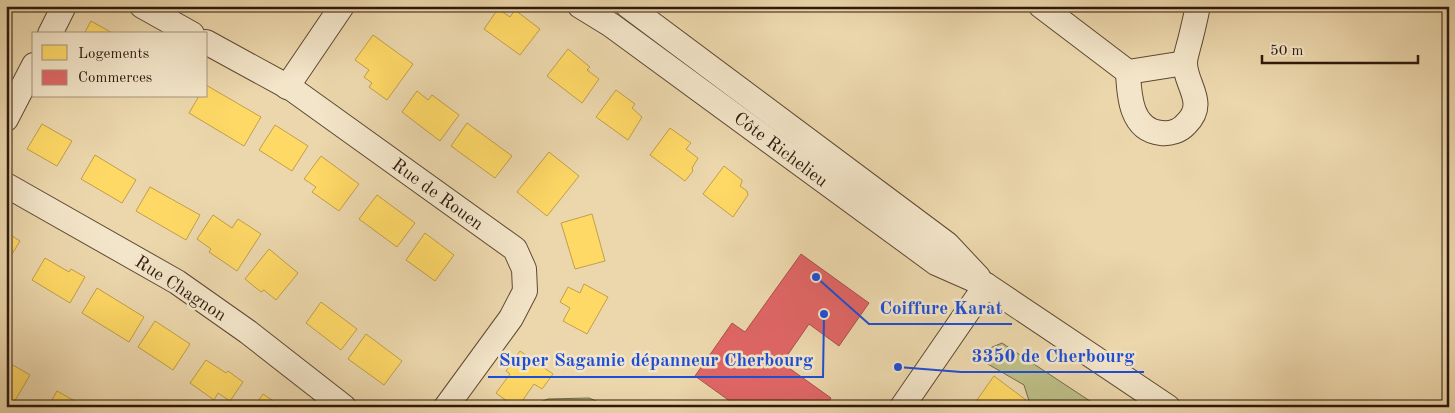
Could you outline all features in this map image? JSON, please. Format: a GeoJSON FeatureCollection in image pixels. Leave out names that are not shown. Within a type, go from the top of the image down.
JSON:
{"type":"FeatureCollection","features":[{"type":"Feature","properties":{"kind":"street"},"geometry":{"type":"LineString","coordinates":[[51,32],[64,6]]}},
{"type":"Feature","properties":{"kind":"street"},"geometry":{"type":"LineString","coordinates":[[142,6],[188,32]]}},
{"type":"Feature","properties":{"kind":"street"},"geometry":{"type":"LineString","coordinates":[[287,86],[342,6]]}},
{"type":"Feature","properties":{"kind":"street","name":"Côte Richelieu"},"geometry":{"type":"LineString","coordinates":[[580,6],[614,16],[936,263],[986,286],[1168,407]]}},
{"type":"Feature","properties":{"kind":"street","name":"Côte Richelieu"},"geometry":{"type":"LineString","coordinates":[[628,6],[947,244],[986,286]]}},
{"type":"Feature","properties":{"kind":"street"},"geometry":{"type":"LineString","coordinates":[[1041,6],[1128,72],[1185,63]]}},
{"type":"Feature","properties":{"kind":"street"},"geometry":{"type":"LineString","coordinates":[[1128,72],[1130,98],[1138,121],[1155,133],[1166,134],[1186,125],[1192,116],[1195,96],[1185,63],[1198,6]]}},
{"type":"Feature","properties":{"kind":"street","name":"Rue de Rouen"},"geometry":{"type":"LineString","coordinates":[[208,43],[287,86],[515,249],[524,270],[525,291],[511,318],[446,407]]}},
{"type":"Feature","properties":{"kind":"street"},"geometry":{"type":"LineString","coordinates":[[6,118],[32,69]]}},
{"type":"Feature","properties":{"kind":"street","name":"Rue Chagnon"},"geometry":{"type":"LineString","coordinates":[[6,185],[177,282],[248,332],[344,407]]}},
{"type":"Feature","properties":{"kind":"street"},"geometry":{"type":"LineString","coordinates":[[902,407],[986,286]]}},
{"type":"Feature","properties":{"kind":"green space"},"geometry":{"type":"Polygon","coordinates":[[[1002,343],[1099,407],[1031,407],[1024,385],[986,363],[983,355],[990,348],[1002,343]]]}},
{"type":"Feature","properties":{"kind":"green space"},"geometry":{"type":"Polygon","coordinates":[[[589,398],[610,407],[527,407],[548,399],[589,398]]]}},
{"type":"Feature","properties":{"kind":"building: Logements"},"geometry":{"type":"Polygon","coordinates":[[[498,9],[510,17],[515,10],[540,29],[520,55],[484,29],[498,9]]]}},
{"type":"Feature","properties":{"kind":"building: Logements"},"geometry":{"type":"Polygon","coordinates":[[[91,21],[110,32],[85,32],[91,21]]]}},
{"type":"Feature","properties":{"kind":"building: Logements"},"geometry":{"type":"Polygon","coordinates":[[[373,35],[413,64],[387,100],[369,87],[372,83],[364,77],[369,70],[355,60],[373,35]]]}},
{"type":"Feature","properties":{"kind":"building: Logements"},"geometry":{"type":"Polygon","coordinates":[[[568,49],[590,67],[587,70],[599,79],[582,103],[547,76],[568,49]]]}},
{"type":"Feature","properties":{"kind":"building: Logements"},"geometry":{"type":"Polygon","coordinates":[[[208,86],[261,117],[244,146],[189,113],[198,98],[208,98],[208,86]]]}},
{"type":"Feature","properties":{"kind":"building: Logements"},"geometry":{"type":"Polygon","coordinates":[[[616,90],[635,104],[632,108],[642,117],[628,140],[596,117],[616,90]]]}},
{"type":"Feature","properties":{"kind":"building: Logements"},"geometry":{"type":"Polygon","coordinates":[[[417,91],[428,100],[432,95],[459,115],[440,141],[402,112],[417,91]]]}},
{"type":"Feature","properties":{"kind":"building: Logements"},"geometry":{"type":"Polygon","coordinates":[[[467,123],[512,156],[495,178],[451,146],[467,123]]]}},
{"type":"Feature","properties":{"kind":"building: Logements"},"geometry":{"type":"Polygon","coordinates":[[[42,124],[72,141],[57,166],[27,149],[42,124]]]}},
{"type":"Feature","properties":{"kind":"building: Logements"},"geometry":{"type":"Polygon","coordinates":[[[275,125],[308,146],[292,171],[259,150],[275,125]]]}},
{"type":"Feature","properties":{"kind":"building: Logements"},"geometry":{"type":"Polygon","coordinates":[[[670,128],[691,143],[686,149],[698,158],[692,168],[693,171],[685,181],[650,155],[670,128]]]}},
{"type":"Feature","properties":{"kind":"building: Logements"},"geometry":{"type":"Polygon","coordinates":[[[549,152],[579,176],[547,216],[517,192],[549,152]]]}},
{"type":"Feature","properties":{"kind":"building: Logements"},"geometry":{"type":"Polygon","coordinates":[[[95,155],[136,180],[122,203],[81,179],[95,155]]]}},
{"type":"Feature","properties":{"kind":"building: Logements"},"geometry":{"type":"Polygon","coordinates":[[[321,156],[359,184],[339,211],[312,192],[316,187],[304,179],[321,156]]]}},
{"type":"Feature","properties":{"kind":"building: Logements"},"geometry":{"type":"Polygon","coordinates":[[[724,166],[742,180],[740,186],[747,191],[748,195],[733,217],[703,194],[724,166]]]}},
{"type":"Feature","properties":{"kind":"building: Logements"},"geometry":{"type":"Polygon","coordinates":[[[150,187],[200,215],[186,240],[136,211],[150,187]]]}},
{"type":"Feature","properties":{"kind":"building: Logements"},"geometry":{"type":"Polygon","coordinates":[[[377,195],[415,223],[397,247],[359,219],[377,195]]]}},
{"type":"Feature","properties":{"kind":"building: Logements"},"geometry":{"type":"Polygon","coordinates":[[[592,214],[605,261],[575,269],[561,223],[592,214]]]}},
{"type":"Feature","properties":{"kind":"building: Logements"},"geometry":{"type":"Polygon","coordinates":[[[213,215],[232,228],[238,219],[261,234],[237,271],[209,252],[211,249],[197,239],[213,215]]]}},
{"type":"Feature","properties":{"kind":"building: Logements"},"geometry":{"type":"Polygon","coordinates":[[[6,232],[20,241],[6,264],[6,232]]]}},
{"type":"Feature","properties":{"kind":"building: Logements"},"geometry":{"type":"Polygon","coordinates":[[[425,233],[454,255],[435,281],[406,260],[425,233]]]}},
{"type":"Feature","properties":{"kind":"building: Logements"},"geometry":{"type":"Polygon","coordinates":[[[269,249],[298,273],[276,300],[264,290],[261,292],[245,279],[269,249]]]}},
{"type":"Feature","properties":{"kind":"building: Logements"},"geometry":{"type":"Polygon","coordinates":[[[45,258],[69,272],[71,269],[85,277],[70,303],[32,280],[45,258]]]}},
{"type":"Feature","properties":{"kind":"building: Logements"},"geometry":{"type":"Polygon","coordinates":[[[584,284],[608,297],[587,334],[563,321],[570,308],[560,302],[568,287],[580,293],[584,284]]]}},
{"type":"Feature","properties":{"kind":"building: Logements"},"geometry":{"type":"Polygon","coordinates":[[[97,288],[144,317],[129,342],[82,313],[97,288]]]}},
{"type":"Feature","properties":{"kind":"building: Logements"},"geometry":{"type":"Polygon","coordinates":[[[321,302],[357,329],[341,350],[306,323],[321,302]]]}},
{"type":"Feature","properties":{"kind":"building: Logements"},"geometry":{"type":"Polygon","coordinates":[[[155,321],[190,344],[173,370],[138,347],[155,321]]]}},
{"type":"Feature","properties":{"kind":"building: Logements"},"geometry":{"type":"Polygon","coordinates":[[[366,334],[402,361],[384,385],[348,359],[366,334]]]}},
{"type":"Feature","properties":{"kind":"building: Logements"},"geometry":{"type":"Polygon","coordinates":[[[520,351],[553,374],[542,389],[534,384],[518,407],[515,407],[496,393],[510,374],[506,371],[520,351]]]}},
{"type":"Feature","properties":{"kind":"building: Logements"},"geometry":{"type":"Polygon","coordinates":[[[206,360],[226,373],[228,371],[243,382],[230,401],[218,393],[214,400],[190,383],[206,360]]]}},
{"type":"Feature","properties":{"kind":"building: Logements"},"geometry":{"type":"Polygon","coordinates":[[[6,361],[30,375],[13,404],[6,400],[6,361]]]}},
{"type":"Feature","properties":{"kind":"building: Logements"},"geometry":{"type":"Polygon","coordinates":[[[994,376],[1026,400],[1021,407],[972,407],[994,376]]]}},
{"type":"Feature","properties":{"kind":"building: Logements"},"geometry":{"type":"Polygon","coordinates":[[[57,391],[80,404],[82,402],[91,407],[48,407],[57,391]]]}},
{"type":"Feature","properties":{"kind":"building: Logements"},"geometry":{"type":"Polygon","coordinates":[[[263,394],[276,403],[277,407],[254,407],[263,394]]]}},
{"type":"Feature","properties":{"kind":"building: Commerces"},"geometry":{"type":"Polygon","coordinates":[[[801,254],[869,303],[839,346],[809,324],[782,363],[831,398],[825,407],[738,407],[695,376],[732,323],[745,332],[801,254]]]}},
{"type":"Feature","properties":{"kind":"place","name":"Coiffure Karat"},"geometry":{"type":"Point","coordinates":[816,277]}},
{"type":"Feature","properties":{"kind":"place","name":"Super Sagamie dépanneur Cherbourg"},"geometry":{"type":"Point","coordinates":[824,314]}},
{"type":"Feature","properties":{"kind":"place","name":"3350 de Cherbourg"},"geometry":{"type":"Point","coordinates":[898,367]}}]}
